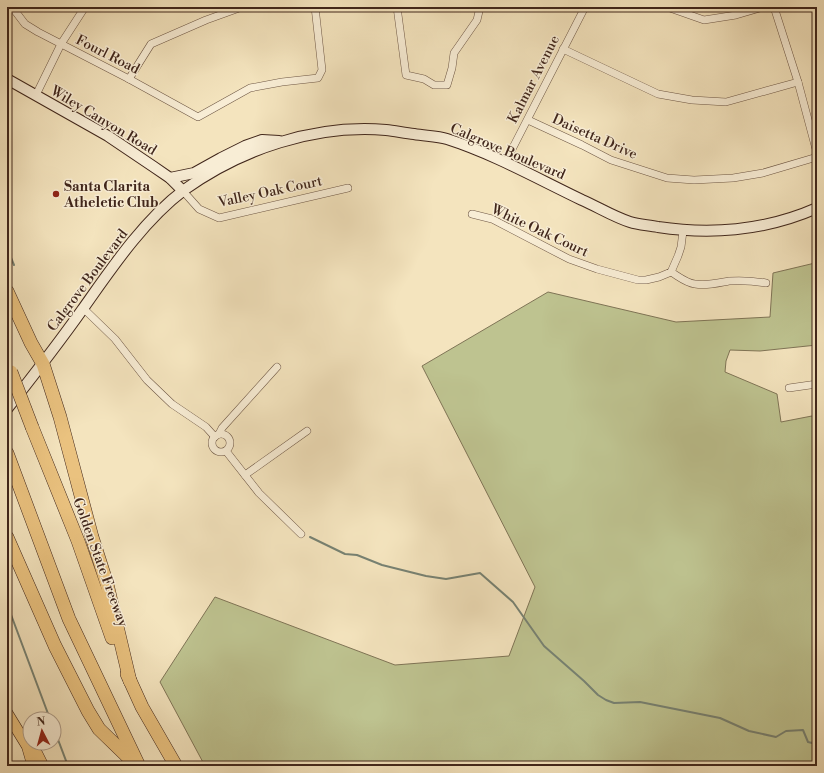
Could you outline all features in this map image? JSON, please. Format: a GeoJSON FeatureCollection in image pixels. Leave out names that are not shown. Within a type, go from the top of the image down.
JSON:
{"type":"FeatureCollection","features":[{"type":"Feature","properties":{"kind":"highway"},"geometry":{"type":"LineString","coordinates":[[7,291],[31,343],[43,364],[60,417],[92,537],[107,584],[130,681]]}},
{"type":"Feature","properties":{"kind":"highway","name":"Golden State Freeway"},"geometry":{"type":"LineString","coordinates":[[9,368],[78,541],[121,662],[142,707],[176,766]]}},
{"type":"Feature","properties":{"kind":"highway"},"geometry":{"type":"LineString","coordinates":[[8,455],[69,618],[138,766]]}},
{"type":"Feature","properties":{"kind":"highway"},"geometry":{"type":"LineString","coordinates":[[7,537],[55,646],[88,711],[99,728],[138,766]]}},
{"type":"Feature","properties":{"kind":"main road"},"geometry":{"type":"LineString","coordinates":[[7,713],[22,737]]}},
{"type":"Feature","properties":{"kind":"main road"},"geometry":{"type":"LineString","coordinates":[[28,751],[33,766]]}},
{"type":"Feature","properties":{"kind":"main road"},"geometry":{"type":"LineString","coordinates":[[34,751],[37,754],[43,766]]}},
{"type":"Feature","properties":{"kind":"street","name":"Fourl Road"},"geometry":{"type":"LineString","coordinates":[[12,7],[25,24],[198,117],[250,88],[282,82],[318,78],[322,70],[316,7]]}},
{"type":"Feature","properties":{"kind":"street"},"geometry":{"type":"LineString","coordinates":[[36,95],[61,44],[85,7]]}},
{"type":"Feature","properties":{"kind":"street"},"geometry":{"type":"LineString","coordinates":[[129,79],[151,44],[206,20],[242,7]]}},
{"type":"Feature","properties":{"kind":"street"},"geometry":{"type":"LineString","coordinates":[[397,7],[406,75],[424,79],[434,85],[446,85],[452,68],[454,53],[476,20],[480,7]]}},
{"type":"Feature","properties":{"kind":"street","name":"Kalmar Avenue"},"geometry":{"type":"LineString","coordinates":[[505,163],[585,7]]}},
{"type":"Feature","properties":{"kind":"street"},"geometry":{"type":"LineString","coordinates":[[667,7],[704,20],[736,16],[764,7]]}},
{"type":"Feature","properties":{"kind":"street"},"geometry":{"type":"LineString","coordinates":[[774,7],[798,82],[817,153]]}},
{"type":"Feature","properties":{"kind":"street"},"geometry":{"type":"LineString","coordinates":[[563,49],[658,94],[692,100],[726,102],[798,82]]}},
{"type":"Feature","properties":{"kind":"street","name":"Wiley Canyon Road"},"geometry":{"type":"LineString","coordinates":[[7,78],[90,124],[170,178],[183,191]]}},
{"type":"Feature","properties":{"kind":"street","name":"Daisetta Drive"},"geometry":{"type":"LineString","coordinates":[[528,120],[611,160],[668,178],[694,180],[732,178],[763,173],[817,157]]}},
{"type":"Feature","properties":{"kind":"street","name":"Calgrove Boulevard"},"geometry":{"type":"LineString","coordinates":[[7,409],[43,364],[132,242],[156,215],[183,191],[206,176],[252,152],[283,142],[320,133],[352,130],[386,130],[445,138],[505,163],[630,222],[684,231],[718,231],[755,227],[797,217],[817,208]]}},
{"type":"Feature","properties":{"kind":"street"},"geometry":{"type":"LineString","coordinates":[[170,178],[194,174],[239,149],[262,140],[283,142]]}},
{"type":"Feature","properties":{"kind":"street","name":"Valley Oak Court"},"geometry":{"type":"LineString","coordinates":[[183,191],[199,209],[219,218],[348,188]]}},
{"type":"Feature","properties":{"kind":"street","name":"White Oak Court"},"geometry":{"type":"LineString","coordinates":[[472,214],[492,219],[569,259],[597,269],[638,280],[659,277],[671,272]]}},
{"type":"Feature","properties":{"kind":"street"},"geometry":{"type":"LineString","coordinates":[[684,231],[680,252],[671,272],[694,284],[704,285],[730,281],[766,283]]}},
{"type":"Feature","properties":{"kind":"street"},"geometry":{"type":"LineString","coordinates":[[83,308],[115,339],[147,380],[172,404],[217,436],[226,436],[230,441],[229,448],[226,451],[220,452],[214,448],[212,442],[217,436],[222,428],[277,367]]}},
{"type":"Feature","properties":{"kind":"street"},"geometry":{"type":"LineString","coordinates":[[789,388],[817,384]]}},
{"type":"Feature","properties":{"kind":"street"},"geometry":{"type":"LineString","coordinates":[[245,475],[307,431]]}},
{"type":"Feature","properties":{"kind":"street"},"geometry":{"type":"LineString","coordinates":[[226,451],[267,501],[301,534]]}},
{"type":"Feature","properties":{"kind":"green space"},"geometry":{"type":"Polygon","coordinates":[[[815,263],[817,271],[817,345],[760,351],[730,350],[726,361],[725,372],[777,394],[781,422],[817,415],[817,766],[205,766],[160,682],[215,597],[395,665],[509,656],[535,587],[422,366],[548,292],[676,322],[770,317],[773,273],[815,263]]]}},
{"type":"Feature","properties":{"kind":"waterway"},"geometry":{"type":"LineString","coordinates":[[7,248],[14,265]]}},
{"type":"Feature","properties":{"kind":"waterway"},"geometry":{"type":"LineString","coordinates":[[310,537],[345,554],[357,555],[382,565],[426,576],[446,579],[480,573],[513,602],[544,646],[598,695],[606,700],[614,703],[640,702],[720,718],[749,731],[776,737],[786,731],[803,730],[808,742],[812,743],[817,737]]}},
{"type":"Feature","properties":{"kind":"waterway"},"geometry":{"type":"LineString","coordinates":[[7,604],[47,711]]}},
{"type":"Feature","properties":{"kind":"waterway"},"geometry":{"type":"LineString","coordinates":[[62,750],[68,766]]}},
{"type":"Feature","properties":{"kind":"place","name":"Santa Clarita Atheletic Club"},"geometry":{"type":"Point","coordinates":[56,194]}}]}
